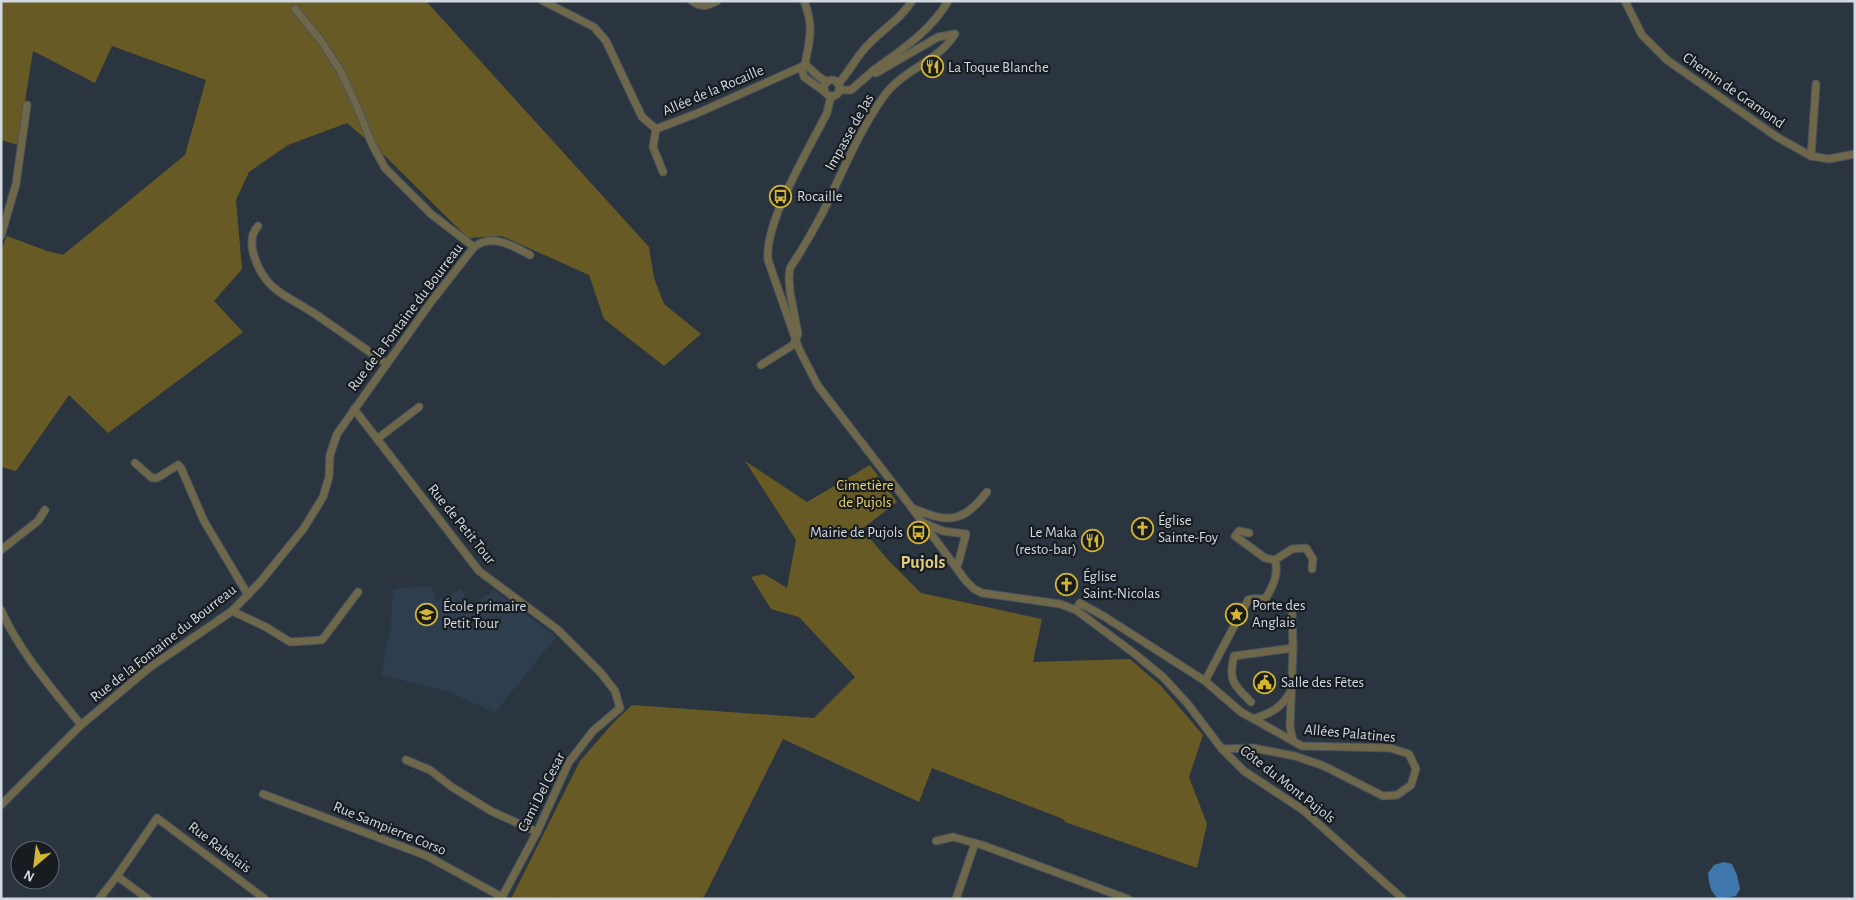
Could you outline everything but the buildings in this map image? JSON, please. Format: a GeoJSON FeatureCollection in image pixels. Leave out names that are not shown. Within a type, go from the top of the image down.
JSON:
{"type":"FeatureCollection","features":[{"type":"Feature","properties":{"kind":"street","name":"Allée de la Rocaille"},"geometry":{"type":"LineString","coordinates":[[543,1],[594,27],[600,33],[606,41],[642,117],[656,129],[698,113],[803,65]]}},
{"type":"Feature","properties":{"kind":"street"},"geometry":{"type":"LineString","coordinates":[[692,1],[698,5],[706,6],[717,1]]}},
{"type":"Feature","properties":{"kind":"street"},"geometry":{"type":"LineString","coordinates":[[804,1],[811,23],[809,42],[803,65],[804,77],[828,94],[835,95],[838,87],[869,44],[899,19],[912,1]]}},
{"type":"Feature","properties":{"kind":"street"},"geometry":{"type":"LineString","coordinates":[[803,65],[827,82],[834,81],[838,87],[851,90],[914,40],[941,14],[948,1]]}},
{"type":"Feature","properties":{"kind":"street","name":"Chemin de Gramond"},"geometry":{"type":"LineString","coordinates":[[1625,1],[1642,35],[1667,60],[1777,136],[1811,156],[1828,159],[1855,154]]}},
{"type":"Feature","properties":{"kind":"street"},"geometry":{"type":"LineString","coordinates":[[295,9],[322,42],[341,72],[372,144],[385,168],[430,214],[474,247]]}},
{"type":"Feature","properties":{"kind":"street","name":"Impasse de Jas"},"geometry":{"type":"LineString","coordinates":[[796,338],[798,334],[790,292],[790,268],[822,213],[849,157],[884,96],[901,77],[948,46],[955,34],[938,37],[876,73],[874,70]]}},
{"type":"Feature","properties":{"kind":"street"},"geometry":{"type":"LineString","coordinates":[[827,82],[824,86],[828,94],[827,113],[773,224],[769,238],[768,260],[799,349],[818,386],[974,589],[982,593],[1060,604],[1076,610]]}},
{"type":"Feature","properties":{"kind":"street"},"geometry":{"type":"LineString","coordinates":[[1811,156],[1816,84]]}},
{"type":"Feature","properties":{"kind":"street"},"geometry":{"type":"LineString","coordinates":[[1,236],[16,184],[26,105]]}},
{"type":"Feature","properties":{"kind":"street"},"geometry":{"type":"LineString","coordinates":[[656,129],[653,147],[663,172]]}},
{"type":"Feature","properties":{"kind":"street"},"geometry":{"type":"LineString","coordinates":[[258,226],[255,229],[252,249],[258,268],[273,287],[322,318],[387,364]]}},
{"type":"Feature","properties":{"kind":"street","name":"Rue de la Fontaine du Bourreau"},"geometry":{"type":"LineString","coordinates":[[1,805],[81,725],[149,668],[232,611],[248,595],[304,528],[323,497],[329,476],[330,455],[337,434],[431,302],[474,247],[478,244],[497,240],[530,255]]}},
{"type":"Feature","properties":{"kind":"street"},"geometry":{"type":"LineString","coordinates":[[761,366],[793,345],[796,338]]}},
{"type":"Feature","properties":{"kind":"street"},"geometry":{"type":"LineString","coordinates":[[377,439],[419,407]]}},
{"type":"Feature","properties":{"kind":"street","name":"Rue de Petit Tour"},"geometry":{"type":"LineString","coordinates":[[354,409],[479,571],[557,629],[601,673],[615,691],[620,708]]}},
{"type":"Feature","properties":{"kind":"street"},"geometry":{"type":"LineString","coordinates":[[135,463],[152,478],[157,478],[178,465],[204,521],[248,595]]}},
{"type":"Feature","properties":{"kind":"street"},"geometry":{"type":"LineString","coordinates":[[912,508],[932,516],[953,519],[969,512],[987,492]]}},
{"type":"Feature","properties":{"kind":"street"},"geometry":{"type":"LineString","coordinates":[[1,550],[38,521],[45,510]]}},
{"type":"Feature","properties":{"kind":"street"},"geometry":{"type":"LineString","coordinates":[[922,522],[942,531],[966,534],[956,566]]}},
{"type":"Feature","properties":{"kind":"street"},"geometry":{"type":"LineString","coordinates":[[1249,533],[1239,531],[1235,536],[1265,558],[1275,560],[1292,549],[1306,548],[1313,559],[1312,569]]}},
{"type":"Feature","properties":{"kind":"street"},"geometry":{"type":"LineString","coordinates":[[1205,681],[1248,600],[1252,598],[1260,600],[1266,598],[1276,577],[1277,567],[1275,560]]}},
{"type":"Feature","properties":{"kind":"street"},"geometry":{"type":"LineString","coordinates":[[232,611],[266,627],[290,642],[322,640],[358,592]]}},
{"type":"Feature","properties":{"kind":"street","name":"Allées Palatines"},"geometry":{"type":"LineString","coordinates":[[1076,610],[1082,602],[1205,681],[1241,712],[1302,746],[1390,748],[1409,754],[1416,769],[1410,785],[1402,792],[1397,795],[1384,796],[1324,766],[1295,756],[1254,748],[1226,748],[1222,750]]}},
{"type":"Feature","properties":{"kind":"street"},"geometry":{"type":"LineString","coordinates":[[1,610],[9,629],[28,657],[81,725]]}},
{"type":"Feature","properties":{"kind":"street","name":"Côte du Mont Pujols"},"geometry":{"type":"LineString","coordinates":[[1076,610],[1135,654],[1163,678],[1187,703],[1222,750],[1244,771],[1303,810],[1403,899]]}},
{"type":"Feature","properties":{"kind":"street","name":"Allées Palatines"},"geometry":{"type":"LineString","coordinates":[[1292,612],[1293,648],[1290,727],[1293,741]]}},
{"type":"Feature","properties":{"kind":"street"},"geometry":{"type":"LineString","coordinates":[[1251,702],[1232,683],[1230,670],[1234,656],[1293,648]]}},
{"type":"Feature","properties":{"kind":"street"},"geometry":{"type":"LineString","coordinates":[[1253,718],[1269,714],[1283,704],[1291,691]]}},
{"type":"Feature","properties":{"kind":"street","name":"Cami Del Cesar"},"geometry":{"type":"LineString","coordinates":[[502,898],[569,762],[593,730],[620,708]]}},
{"type":"Feature","properties":{"kind":"street"},"geometry":{"type":"LineString","coordinates":[[406,760],[430,770],[491,811],[536,832]]}},
{"type":"Feature","properties":{"kind":"street","name":"Rue Sampierre Corso"},"geometry":{"type":"LineString","coordinates":[[263,794],[428,856],[502,898]]}},
{"type":"Feature","properties":{"kind":"street","name":"Rue Rabelais"},"geometry":{"type":"LineString","coordinates":[[117,876],[157,818],[265,899]]}},
{"type":"Feature","properties":{"kind":"street"},"geometry":{"type":"LineString","coordinates":[[936,841],[952,837],[975,843],[1128,899]]}},
{"type":"Feature","properties":{"kind":"street"},"geometry":{"type":"LineString","coordinates":[[956,899],[975,843]]}},
{"type":"Feature","properties":{"kind":"street"},"geometry":{"type":"LineString","coordinates":[[99,899],[117,876],[148,899]]}},
{"type":"Feature","properties":{"kind":"shaded area"},"geometry":{"type":"Polygon","coordinates":[[[431,586],[436,601],[461,589],[469,607],[494,590],[556,637],[495,713],[450,692],[381,675],[391,626],[393,589],[431,586]]]}},
{"type":"Feature","properties":{"kind":"green space"},"geometry":{"type":"Polygon","coordinates":[[[1,1],[426,1],[649,247],[654,278],[664,304],[701,334],[664,366],[604,319],[589,275],[502,236],[468,238],[384,155],[347,123],[288,145],[249,172],[236,200],[242,269],[214,301],[243,332],[108,433],[69,395],[16,471],[1,467],[1,249],[7,236],[63,255],[185,155],[206,80],[112,46],[95,83],[33,51],[18,145],[1,140],[1,1]]]}},
{"type":"Feature","properties":{"kind":"green space","name":"Cimetière de Pujols"},"geometry":{"type":"Polygon","coordinates":[[[745,461],[807,502],[870,465],[897,502],[862,529],[889,561],[921,593],[1042,619],[1033,662],[1130,659],[1161,686],[1203,735],[1189,777],[1207,824],[1197,868],[1065,822],[1063,819],[932,768],[919,802],[783,739],[704,897],[696,899],[561,899],[559,897],[558,899],[511,899],[580,761],[613,723],[632,705],[814,718],[855,677],[799,617],[771,609],[751,577],[764,574],[787,588],[796,540],[745,461]]]}},
{"type":"Feature","properties":{"kind":"water"},"geometry":{"type":"Polygon","coordinates":[[[1724,862],[1732,864],[1740,889],[1736,896],[1719,899],[1712,891],[1708,873],[1714,865],[1724,862]]]}},
{"type":"Feature","properties":{"kind":"place","name":"La Toque Blanche"},"geometry":{"type":"Point","coordinates":[932,67]}},
{"type":"Feature","properties":{"kind":"place","name":"Rocaille"},"geometry":{"type":"Point","coordinates":[781,196]}},
{"type":"Feature","properties":{"kind":"place","name":"Église Sainte-Foy"},"geometry":{"type":"Point","coordinates":[1142,529]}},
{"type":"Feature","properties":{"kind":"place","name":"Mairie de Pujols"},"geometry":{"type":"Point","coordinates":[919,532]}},
{"type":"Feature","properties":{"kind":"place","name":"Le Maka (resto-bar)"},"geometry":{"type":"Point","coordinates":[1093,541]}},
{"type":"Feature","properties":{"kind":"place","name":"Église Saint-Nicolas"},"geometry":{"type":"Point","coordinates":[1067,585]}},
{"type":"Feature","properties":{"kind":"place","name":"Porte des Anglais"},"geometry":{"type":"Point","coordinates":[1236,614]}},
{"type":"Feature","properties":{"kind":"place","name":"École primaire Petit Tour"},"geometry":{"type":"Point","coordinates":[427,615]}},
{"type":"Feature","properties":{"kind":"place","name":"Salle des Fêtes"},"geometry":{"type":"Point","coordinates":[1265,682]}},
{"type":"Feature","properties":{"kind":"district","name":"Pujols"},"geometry":{"type":"Point","coordinates":[923,562]}}]}
